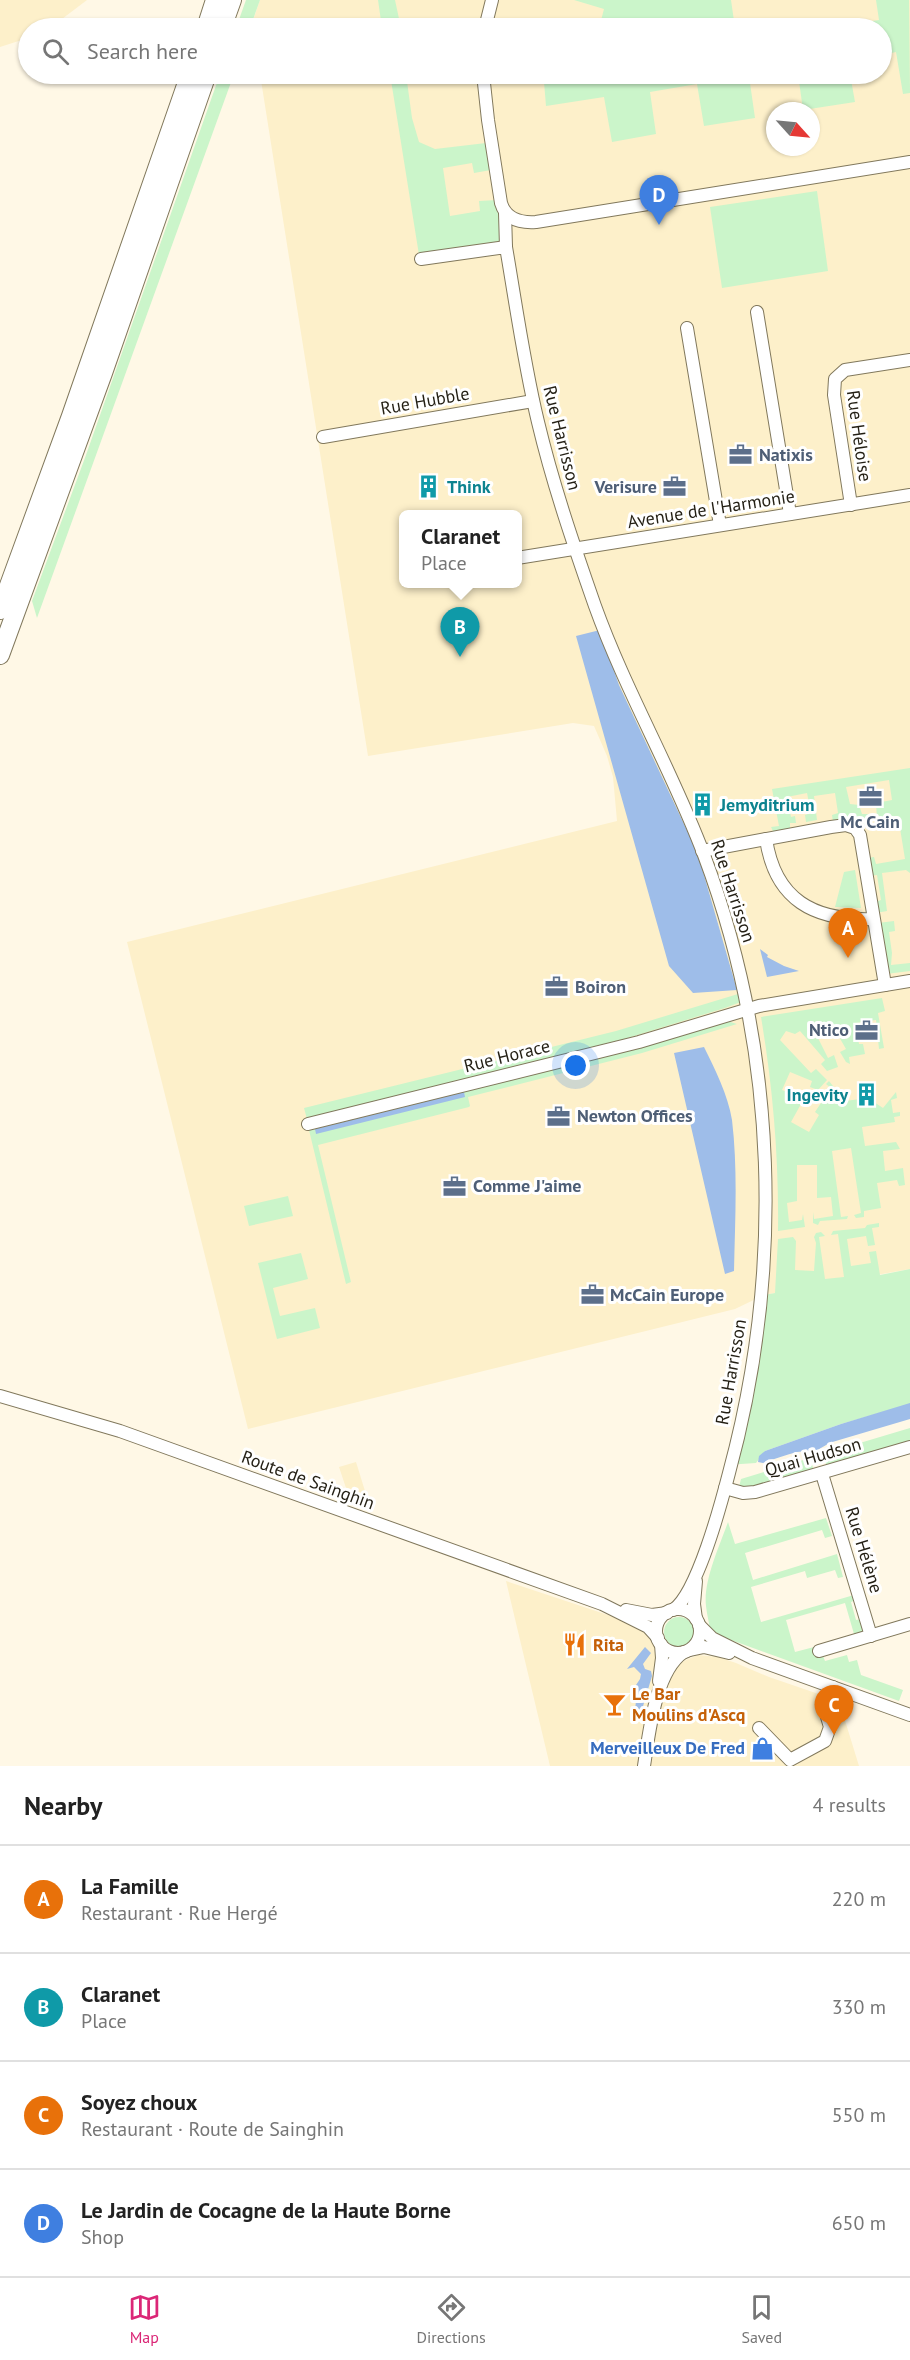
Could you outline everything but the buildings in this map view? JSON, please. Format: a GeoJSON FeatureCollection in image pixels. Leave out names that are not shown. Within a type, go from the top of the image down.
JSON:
{"type":"FeatureCollection","features":[{"type":"Feature","properties":{"kind":"highway"},"geometry":{"type":"LineString","coordinates":[[209,18],[215,0]]}},
{"type":"Feature","properties":{"kind":"highway"},"geometry":{"type":"LineString","coordinates":[[226,18],[232,0]]}},
{"type":"Feature","properties":{"kind":"highway"},"geometry":{"type":"LineString","coordinates":[[0,610],[79,394],[187,84]]}},
{"type":"Feature","properties":{"kind":"highway"},"geometry":{"type":"LineString","coordinates":[[0,655],[103,373],[204,84]]}},
{"type":"Feature","properties":{"kind":"street"},"geometry":{"type":"LineString","coordinates":[[488,18],[492,0]]}},
{"type":"Feature","properties":{"kind":"street","name":"Rue Harrisson"},"geometry":{"type":"LineString","coordinates":[[484,84],[501,203],[505,213],[506,247],[533,401],[554,482],[597,610],[624,678],[702,851],[723,914],[748,1009],[762,1114],[766,1191],[764,1253],[762,1295],[754,1358],[743,1416],[725,1488],[698,1569],[684,1600],[670,1611]]}},
{"type":"Feature","properties":{"kind":"street"},"geometry":{"type":"LineString","coordinates":[[505,213],[520,222],[536,222],[910,162]]}},
{"type":"Feature","properties":{"kind":"street"},"geometry":{"type":"LineString","coordinates":[[421,259],[506,247]]}},
{"type":"Feature","properties":{"kind":"street"},"geometry":{"type":"LineString","coordinates":[[757,312],[789,514]]}},
{"type":"Feature","properties":{"kind":"street"},"geometry":{"type":"LineString","coordinates":[[687,328],[720,525]]}},
{"type":"Feature","properties":{"kind":"street","name":"Rue Héloise"},"geometry":{"type":"LineString","coordinates":[[850,505],[834,395],[835,379],[845,370],[910,360]]}},
{"type":"Feature","properties":{"kind":"street","name":"Rue Hubble"},"geometry":{"type":"LineString","coordinates":[[322,437],[533,401]]}},
{"type":"Feature","properties":{"kind":"street","name":"Avenue de l'Harmonie"},"geometry":{"type":"LineString","coordinates":[[522,557],[910,495]]}},
{"type":"Feature","properties":{"kind":"street"},"geometry":{"type":"LineString","coordinates":[[702,851],[846,825],[855,828],[860,835],[885,985]]}},
{"type":"Feature","properties":{"kind":"street"},"geometry":{"type":"LineString","coordinates":[[766,839],[773,870],[783,886],[801,903],[833,917],[873,919]]}},
{"type":"Feature","properties":{"kind":"street","name":"Rue Horace"},"geometry":{"type":"LineString","coordinates":[[308,1124],[639,1042],[748,1009],[910,981]]}},
{"type":"Feature","properties":{"kind":"street","name":"Route de Sainghin"},"geometry":{"type":"LineString","coordinates":[[0,1396],[112,1429],[602,1604],[648,1627],[659,1641]]}},
{"type":"Feature","properties":{"kind":"street","name":"Quai Hudson"},"geometry":{"type":"LineString","coordinates":[[725,1488],[748,1493],[822,1474],[910,1447]]}},
{"type":"Feature","properties":{"kind":"street","name":"Rue Hélène"},"geometry":{"type":"LineString","coordinates":[[822,1474],[871,1636]]}},
{"type":"Feature","properties":{"kind":"street","name":"Rue Harrisson"},"geometry":{"type":"LineString","coordinates":[[698,1569],[694,1593],[698,1622]]}},
{"type":"Feature","properties":{"kind":"street","name":"Route de Sainghin"},"geometry":{"type":"LineString","coordinates":[[602,1604],[652,1615],[670,1611]]}},
{"type":"Feature","properties":{"kind":"street"},"geometry":{"type":"LineString","coordinates":[[644,1766],[662,1658],[658,1622],[670,1611],[686,1611],[712,1638],[752,1658],[910,1715]]}},
{"type":"Feature","properties":{"kind":"street"},"geometry":{"type":"LineString","coordinates":[[656,1703],[671,1665],[699,1637],[698,1622]]}},
{"type":"Feature","properties":{"kind":"street"},"geometry":{"type":"LineString","coordinates":[[819,1651],[910,1624]]}},
{"type":"Feature","properties":{"kind":"street"},"geometry":{"type":"LineString","coordinates":[[659,1641],[671,1652],[707,1648],[752,1658]]}},
{"type":"Feature","properties":{"kind":"street"},"geometry":{"type":"LineString","coordinates":[[759,1728],[790,1760],[825,1741],[830,1726],[825,1710],[833,1687]]}},
{"type":"Feature","properties":{"kind":"shaded area"},"geometry":{"type":"Polygon","coordinates":[[[0,0],[87,0],[63,18],[18,18],[18,41],[0,47],[0,0]]]}},
{"type":"Feature","properties":{"kind":"shaded area"},"geometry":{"type":"Polygon","coordinates":[[[260,0],[910,0],[910,1269],[764,1295],[735,1309],[248,1429],[127,942],[617,821],[613,777],[594,726],[573,723],[368,756],[262,84],[892,84],[892,18],[254,18],[260,0]]]}},
{"type":"Feature","properties":{"kind":"shaded area"},"geometry":{"type":"Polygon","coordinates":[[[356,1462],[365,1491],[349,1497],[339,1467],[356,1462]]]}},
{"type":"Feature","properties":{"kind":"shaded area"},"geometry":{"type":"Polygon","coordinates":[[[506,1581],[620,1619],[651,1632],[667,1658],[679,1663],[698,1655],[718,1657],[839,1701],[859,1766],[550,1766],[506,1581]]]}},
{"type":"Feature","properties":{"kind":"green space"},"geometry":{"type":"Polygon","coordinates":[[[246,0],[260,0],[254,18],[240,18],[246,0]]]}},
{"type":"Feature","properties":{"kind":"green space"},"geometry":{"type":"Polygon","coordinates":[[[378,0],[395,0],[399,18],[381,18],[378,0]]]}},
{"type":"Feature","properties":{"kind":"green space"},"geometry":{"type":"Polygon","coordinates":[[[574,0],[731,0],[734,18],[602,18],[604,9],[574,0]]]}},
{"type":"Feature","properties":{"kind":"green space"},"geometry":{"type":"Polygon","coordinates":[[[876,0],[909,0],[910,93],[903,94],[896,52],[892,53],[892,18],[879,18],[876,0]]]}},
{"type":"Feature","properties":{"kind":"green space"},"geometry":{"type":"Polygon","coordinates":[[[216,84],[230,84],[37,618],[32,601],[216,84]]]}},
{"type":"Feature","properties":{"kind":"green space"},"geometry":{"type":"Polygon","coordinates":[[[392,84],[407,84],[412,118],[419,142],[435,149],[486,143],[491,170],[474,173],[472,163],[443,168],[450,216],[480,211],[479,201],[497,200],[502,243],[419,255],[392,84]]]}},
{"type":"Feature","properties":{"kind":"green space"},"geometry":{"type":"Polygon","coordinates":[[[544,84],[697,84],[650,92],[656,134],[612,142],[604,97],[546,106],[544,84]]]}},
{"type":"Feature","properties":{"kind":"green space"},"geometry":{"type":"Polygon","coordinates":[[[697,84],[750,84],[755,118],[704,126],[697,84]]]}},
{"type":"Feature","properties":{"kind":"green space"},"geometry":{"type":"Polygon","coordinates":[[[799,84],[852,84],[855,102],[820,107],[820,102],[802,102],[799,84]]]}},
{"type":"Feature","properties":{"kind":"green space"},"geometry":{"type":"Polygon","coordinates":[[[817,191],[828,271],[722,288],[710,207],[817,191]]]}},
{"type":"Feature","properties":{"kind":"green space"},"geometry":{"type":"Polygon","coordinates":[[[910,768],[910,873],[906,870],[882,873],[887,911],[876,913],[875,902],[881,900],[877,875],[870,876],[868,858],[874,857],[876,864],[905,859],[898,816],[877,819],[876,803],[892,800],[889,780],[846,787],[850,804],[859,805],[862,814],[873,814],[874,820],[868,820],[869,825],[860,826],[851,820],[833,822],[832,815],[838,813],[835,793],[814,796],[817,820],[806,822],[805,815],[811,813],[807,793],[787,797],[791,817],[795,816],[796,823],[790,823],[790,830],[774,833],[771,827],[779,826],[772,789],[910,768]]]}},
{"type":"Feature","properties":{"kind":"green space"},"geometry":{"type":"Polygon","coordinates":[[[855,870],[861,908],[835,907],[844,872],[855,870]]]}},
{"type":"Feature","properties":{"kind":"green space"},"geometry":{"type":"Polygon","coordinates":[[[894,921],[895,931],[889,932],[891,965],[910,963],[910,971],[886,974],[878,923],[894,921]]]}},
{"type":"Feature","properties":{"kind":"green space"},"geometry":{"type":"Polygon","coordinates":[[[738,994],[741,1002],[618,1041],[307,1119],[304,1108],[616,1031],[738,994]]]}},
{"type":"Feature","properties":{"kind":"green space"},"geometry":{"type":"Polygon","coordinates":[[[882,998],[885,1011],[878,1013],[884,1048],[879,1049],[876,1020],[856,1023],[855,1033],[857,1033],[859,1044],[863,1044],[865,1054],[849,1057],[850,1064],[840,1052],[846,1049],[831,1023],[815,1032],[828,1058],[834,1055],[838,1067],[827,1071],[821,1064],[825,1060],[800,1031],[795,1034],[786,1031],[780,1040],[811,1073],[816,1069],[827,1080],[818,1090],[810,1087],[812,1081],[790,1072],[782,1090],[810,1100],[807,1107],[801,1104],[791,1122],[809,1132],[819,1115],[815,1112],[831,1088],[826,1084],[829,1081],[845,1101],[868,1098],[883,1108],[896,1092],[897,1098],[891,1100],[893,1113],[900,1112],[900,1116],[894,1117],[895,1122],[862,1127],[865,1146],[896,1142],[900,1149],[883,1151],[885,1171],[903,1168],[905,1185],[899,1186],[897,1180],[877,1183],[881,1208],[864,1211],[864,1217],[856,1218],[854,1215],[861,1213],[851,1148],[832,1151],[841,1217],[848,1216],[847,1219],[820,1221],[818,1225],[813,1223],[813,1212],[814,1219],[833,1216],[831,1197],[817,1198],[817,1165],[797,1165],[797,1201],[787,1203],[789,1222],[802,1220],[803,1214],[805,1227],[778,1231],[774,1124],[761,1017],[882,998]]]}},
{"type":"Feature","properties":{"kind":"green space"},"geometry":{"type":"Polygon","coordinates":[[[727,1021],[737,1024],[642,1053],[468,1097],[469,1107],[318,1145],[351,1282],[346,1284],[309,1130],[727,1021]]]}},
{"type":"Feature","properties":{"kind":"green space"},"geometry":{"type":"Polygon","coordinates":[[[288,1196],[293,1216],[249,1226],[244,1206],[288,1196]]]}},
{"type":"Feature","properties":{"kind":"green space"},"geometry":{"type":"Polygon","coordinates":[[[879,1223],[879,1227],[872,1228],[875,1245],[868,1246],[866,1236],[847,1239],[851,1266],[871,1263],[869,1252],[876,1251],[880,1275],[910,1269],[910,1404],[841,1424],[765,1451],[756,1463],[726,1465],[764,1295],[775,1293],[778,1239],[793,1237],[796,1241],[795,1270],[814,1271],[816,1243],[814,1237],[816,1233],[821,1232],[825,1236],[819,1237],[825,1279],[844,1277],[838,1234],[831,1235],[833,1231],[865,1228],[867,1225],[879,1223]]]}},
{"type":"Feature","properties":{"kind":"green space"},"geometry":{"type":"Polygon","coordinates":[[[301,1253],[308,1279],[273,1288],[280,1316],[315,1308],[320,1328],[277,1339],[258,1263],[301,1253]]]}},
{"type":"Feature","properties":{"kind":"green space"},"geometry":{"type":"Polygon","coordinates":[[[910,1428],[910,1443],[827,1467],[823,1454],[910,1428]]]}},
{"type":"Feature","properties":{"kind":"green space"},"geometry":{"type":"Polygon","coordinates":[[[810,1458],[814,1471],[751,1489],[739,1487],[741,1479],[810,1458]]]}},
{"type":"Feature","properties":{"kind":"green space"},"geometry":{"type":"Polygon","coordinates":[[[826,1518],[832,1536],[825,1538],[822,1530],[745,1553],[753,1580],[837,1554],[843,1577],[838,1578],[835,1570],[807,1578],[805,1571],[751,1587],[761,1622],[854,1595],[856,1600],[851,1602],[856,1620],[861,1619],[865,1631],[854,1634],[845,1603],[786,1620],[795,1652],[814,1647],[817,1657],[823,1656],[825,1661],[847,1655],[849,1662],[857,1660],[861,1675],[903,1690],[899,1701],[720,1636],[710,1630],[706,1606],[707,1586],[728,1522],[735,1544],[826,1518]]]}},
{"type":"Feature","properties":{"kind":"green space"},"geometry":{"type":"Polygon","coordinates":[[[679,1617],[690,1621],[694,1632],[690,1643],[679,1647],[668,1643],[664,1632],[668,1621],[679,1617]]]}},
{"type":"Feature","properties":{"kind":"water"},"geometry":{"type":"Polygon","coordinates":[[[600,630],[619,685],[698,854],[737,990],[693,993],[669,966],[576,636],[600,630]]]}},
{"type":"Feature","properties":{"kind":"water"},"geometry":{"type":"Polygon","coordinates":[[[760,949],[768,955],[767,957],[799,971],[767,977],[760,949]]]}},
{"type":"Feature","properties":{"kind":"water"},"geometry":{"type":"Polygon","coordinates":[[[704,1047],[727,1101],[734,1139],[736,1196],[734,1271],[725,1274],[674,1053],[704,1047]]]}},
{"type":"Feature","properties":{"kind":"water"},"geometry":{"type":"Polygon","coordinates":[[[464,1092],[465,1097],[316,1134],[315,1129],[464,1092]]]}},
{"type":"Feature","properties":{"kind":"water"},"geometry":{"type":"Polygon","coordinates":[[[910,1403],[910,1419],[829,1443],[815,1451],[797,1452],[763,1463],[758,1462],[759,1456],[765,1451],[910,1403]]]}},
{"type":"Feature","properties":{"kind":"water"},"geometry":{"type":"Polygon","coordinates":[[[645,1647],[651,1653],[643,1664],[645,1669],[651,1671],[652,1676],[641,1713],[638,1714],[635,1710],[636,1701],[632,1691],[641,1674],[634,1667],[627,1669],[645,1647]]]}},
{"type":"Feature","properties":{"kind":"place","name":"Le Jardin de Cocagne de la Haute Borne"},"geometry":{"type":"Point","coordinates":[659,225]}},
{"type":"Feature","properties":{"kind":"place","name":"Natixis"},"geometry":{"type":"Point","coordinates":[741,455]}},
{"type":"Feature","properties":{"kind":"place","name":"Think"},"geometry":{"type":"Point","coordinates":[429,487]}},
{"type":"Feature","properties":{"kind":"place","name":"Verisure"},"geometry":{"type":"Point","coordinates":[675,487]}},
{"type":"Feature","properties":{"kind":"place","name":"Claranet"},"geometry":{"type":"Point","coordinates":[460,657]}},
{"type":"Feature","properties":{"kind":"place","name":"Mc Cain"},"geometry":{"type":"Point","coordinates":[870,796]}},
{"type":"Feature","properties":{"kind":"place","name":"Jemyditrium"},"geometry":{"type":"Point","coordinates":[702,805]}},
{"type":"Feature","properties":{"kind":"place","name":"La Famille"},"geometry":{"type":"Point","coordinates":[848,958]}},
{"type":"Feature","properties":{"kind":"place","name":"Boiron"},"geometry":{"type":"Point","coordinates":[557,987]}},
{"type":"Feature","properties":{"kind":"place","name":"Ntico"},"geometry":{"type":"Point","coordinates":[867,1030]}},
{"type":"Feature","properties":{"kind":"place","name":"Ingevity"},"geometry":{"type":"Point","coordinates":[866,1095]}},
{"type":"Feature","properties":{"kind":"place","name":"Newton Offices"},"geometry":{"type":"Point","coordinates":[559,1116]}},
{"type":"Feature","properties":{"kind":"place","name":"Comme J'aime"},"geometry":{"type":"Point","coordinates":[455,1186]}},
{"type":"Feature","properties":{"kind":"place","name":"McCain Europe"},"geometry":{"type":"Point","coordinates":[592,1295]}},
{"type":"Feature","properties":{"kind":"place","name":"Rita"},"geometry":{"type":"Point","coordinates":[575,1645]}},
{"type":"Feature","properties":{"kind":"place","name":"Le Bar Moulins d'Ascq"},"geometry":{"type":"Point","coordinates":[614,1704]}},
{"type":"Feature","properties":{"kind":"place","name":"Soyez choux"},"geometry":{"type":"Point","coordinates":[834,1735]}},
{"type":"Feature","properties":{"kind":"place","name":"Merveilleux De Fred"},"geometry":{"type":"Point","coordinates":[763,1748]}}]}
